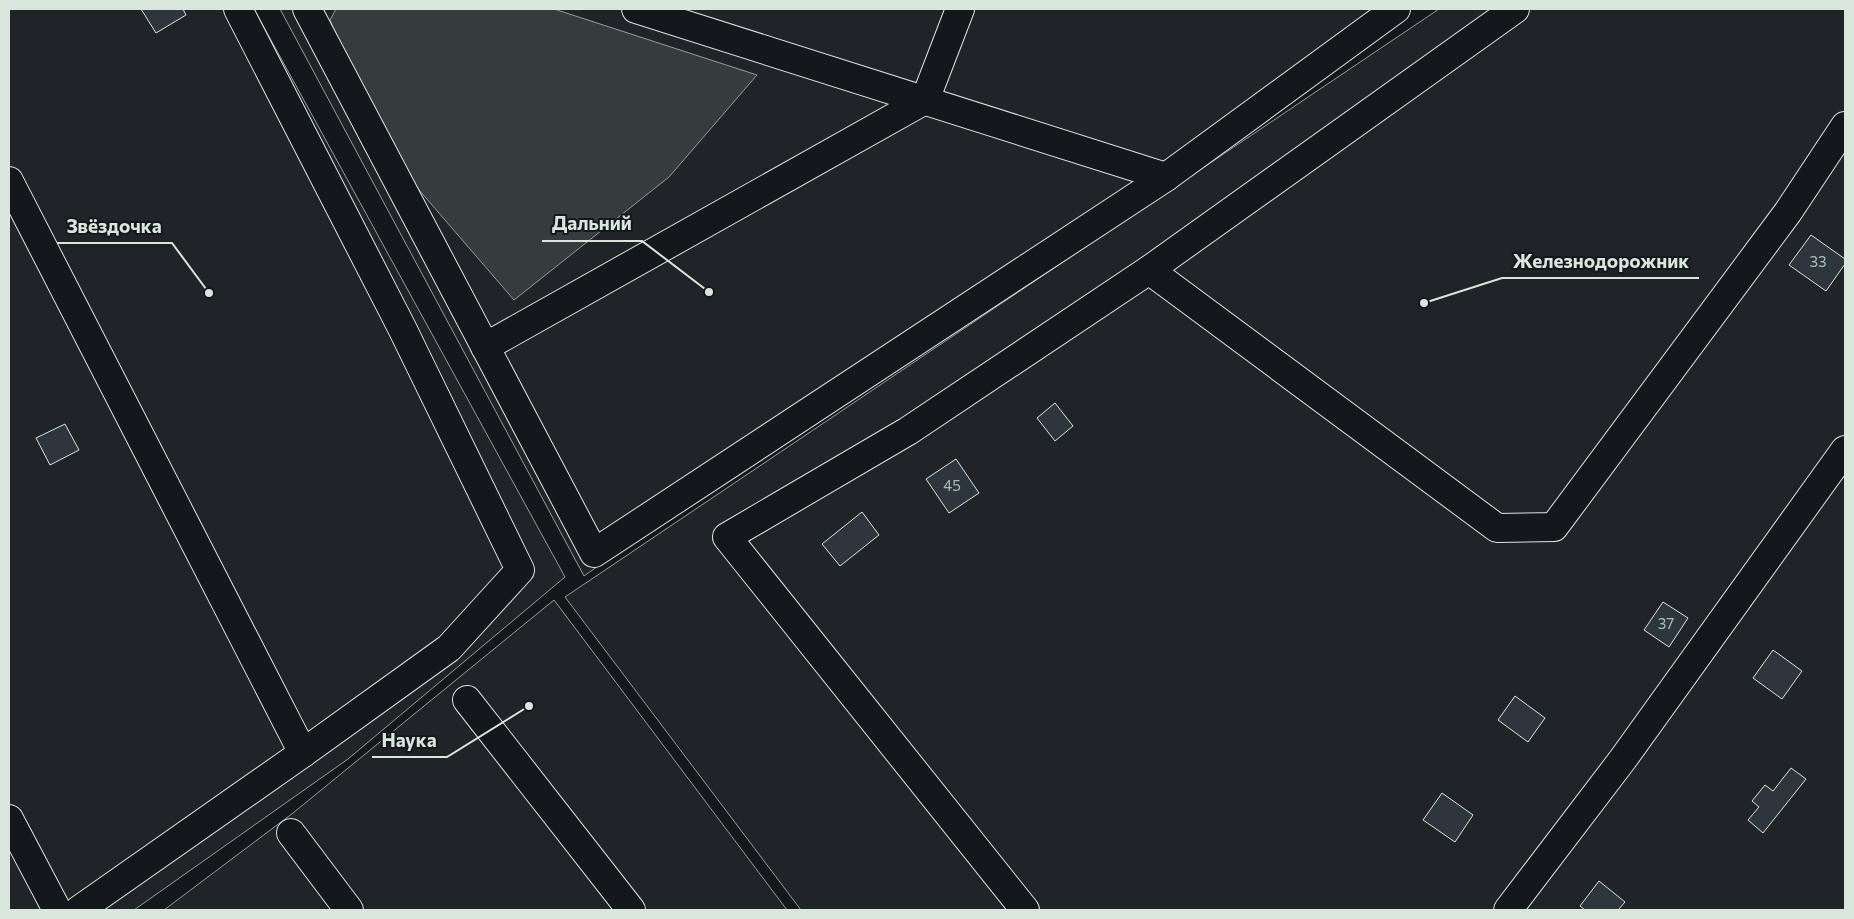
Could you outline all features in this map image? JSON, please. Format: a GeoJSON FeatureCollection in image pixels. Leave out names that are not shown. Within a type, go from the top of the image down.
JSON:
{"type":"FeatureCollection","features":[{"type":"Feature","properties":{"kind":"street"},"geometry":{"type":"LineString","coordinates":[[79,910],[303,754],[449,648],[520,570],[402,328],[238,9]]}},
{"type":"Feature","properties":{"kind":"street"},"geometry":{"type":"LineString","coordinates":[[307,9],[594,553],[1166,177],[1396,9]]}},
{"type":"Feature","properties":{"kind":"street"},"geometry":{"type":"LineString","coordinates":[[636,9],[1166,177]]}},
{"type":"Feature","properties":{"kind":"street"},"geometry":{"type":"LineString","coordinates":[[485,347],[925,100],[960,9]]}},
{"type":"Feature","properties":{"kind":"street"},"geometry":{"type":"LineString","coordinates":[[1025,910],[727,536],[908,430],[1150,270],[1515,9]]}},
{"type":"Feature","properties":{"kind":"street"},"geometry":{"type":"LineString","coordinates":[[1150,270],[1497,528],[1554,528],[1788,212],[1845,126]]}},
{"type":"Feature","properties":{"kind":"street"},"geometry":{"type":"LineString","coordinates":[[9,181],[303,754]]}},
{"type":"Feature","properties":{"kind":"street"},"geometry":{"type":"LineString","coordinates":[[1508,910],[1623,759],[1845,450]]}},
{"type":"Feature","properties":{"kind":"street"},"geometry":{"type":"LineString","coordinates":[[467,700],[630,910]]}},
{"type":"Feature","properties":{"kind":"street"},"geometry":{"type":"LineString","coordinates":[[9,819],[57,910]]}},
{"type":"Feature","properties":{"kind":"street"},"geometry":{"type":"LineString","coordinates":[[291,833],[349,910]]}},
{"type":"Feature","properties":{"kind":"shaded area"},"geometry":{"type":"Polygon","coordinates":[[[9,9],[254,9],[565,577],[348,759],[134,910],[9,910],[9,9]]]}},
{"type":"Feature","properties":{"kind":"shaded area"},"geometry":{"type":"Polygon","coordinates":[[[280,9],[1386,9],[584,576],[280,9]]]}},
{"type":"Feature","properties":{"kind":"shaded area"},"geometry":{"type":"Polygon","coordinates":[[[336,9],[554,9],[757,75],[669,177],[514,300],[382,147],[330,20],[336,9]]]}},
{"type":"Feature","properties":{"kind":"shaded area"},"geometry":{"type":"Polygon","coordinates":[[[1439,9],[1845,9],[1845,910],[801,910],[565,597],[1439,9]]]}},
{"type":"Feature","properties":{"kind":"shaded area"},"geometry":{"type":"Polygon","coordinates":[[[554,600],[787,910],[164,910],[293,813],[554,600]]]}},
{"type":"Feature","properties":{"kind":"building"},"geometry":{"type":"Polygon","coordinates":[[[141,9],[183,9],[186,15],[156,33],[141,9]]]}},
{"type":"Feature","properties":{"kind":"building"},"geometry":{"type":"Polygon","coordinates":[[[1811,235],[1845,259],[1845,264],[1826,291],[1789,265],[1811,235]]]}},
{"type":"Feature","properties":{"kind":"building"},"geometry":{"type":"Polygon","coordinates":[[[1055,403],[1073,426],[1055,441],[1037,418],[1055,403]]]}},
{"type":"Feature","properties":{"kind":"building"},"geometry":{"type":"Polygon","coordinates":[[[65,424],[79,450],[50,465],[36,438],[65,424]]]}},
{"type":"Feature","properties":{"kind":"building"},"geometry":{"type":"Polygon","coordinates":[[[956,459],[979,493],[949,513],[926,479],[956,459]]]}},
{"type":"Feature","properties":{"kind":"building"},"geometry":{"type":"Polygon","coordinates":[[[862,512],[879,535],[840,566],[822,544],[862,512]]]}},
{"type":"Feature","properties":{"kind":"building"},"geometry":{"type":"Polygon","coordinates":[[[1663,602],[1688,618],[1669,647],[1644,630],[1663,602]]]}},
{"type":"Feature","properties":{"kind":"building"},"geometry":{"type":"Polygon","coordinates":[[[1773,650],[1802,671],[1782,699],[1753,678],[1773,650]]]}},
{"type":"Feature","properties":{"kind":"building"},"geometry":{"type":"Polygon","coordinates":[[[1515,696],[1545,718],[1528,742],[1498,720],[1515,696]]]}},
{"type":"Feature","properties":{"kind":"building"},"geometry":{"type":"Polygon","coordinates":[[[1791,768],[1806,779],[1763,833],[1748,820],[1759,807],[1752,801],[1765,785],[1773,791],[1791,768]]]}},
{"type":"Feature","properties":{"kind":"building"},"geometry":{"type":"Polygon","coordinates":[[[1442,793],[1473,815],[1455,842],[1423,820],[1442,793]]]}},
{"type":"Feature","properties":{"kind":"building"},"geometry":{"type":"Polygon","coordinates":[[[1599,881],[1625,902],[1618,910],[1585,910],[1580,906],[1599,881]]]}},
{"type":"Feature","properties":{"kind":"place","name":"Дальний"},"geometry":{"type":"Point","coordinates":[709,292]}},
{"type":"Feature","properties":{"kind":"place","name":"Звёздочка"},"geometry":{"type":"Point","coordinates":[209,293]}},
{"type":"Feature","properties":{"kind":"place","name":"Железнодорожник"},"geometry":{"type":"Point","coordinates":[1424,303]}},
{"type":"Feature","properties":{"kind":"place","name":"Наука"},"geometry":{"type":"Point","coordinates":[529,706]}}]}
